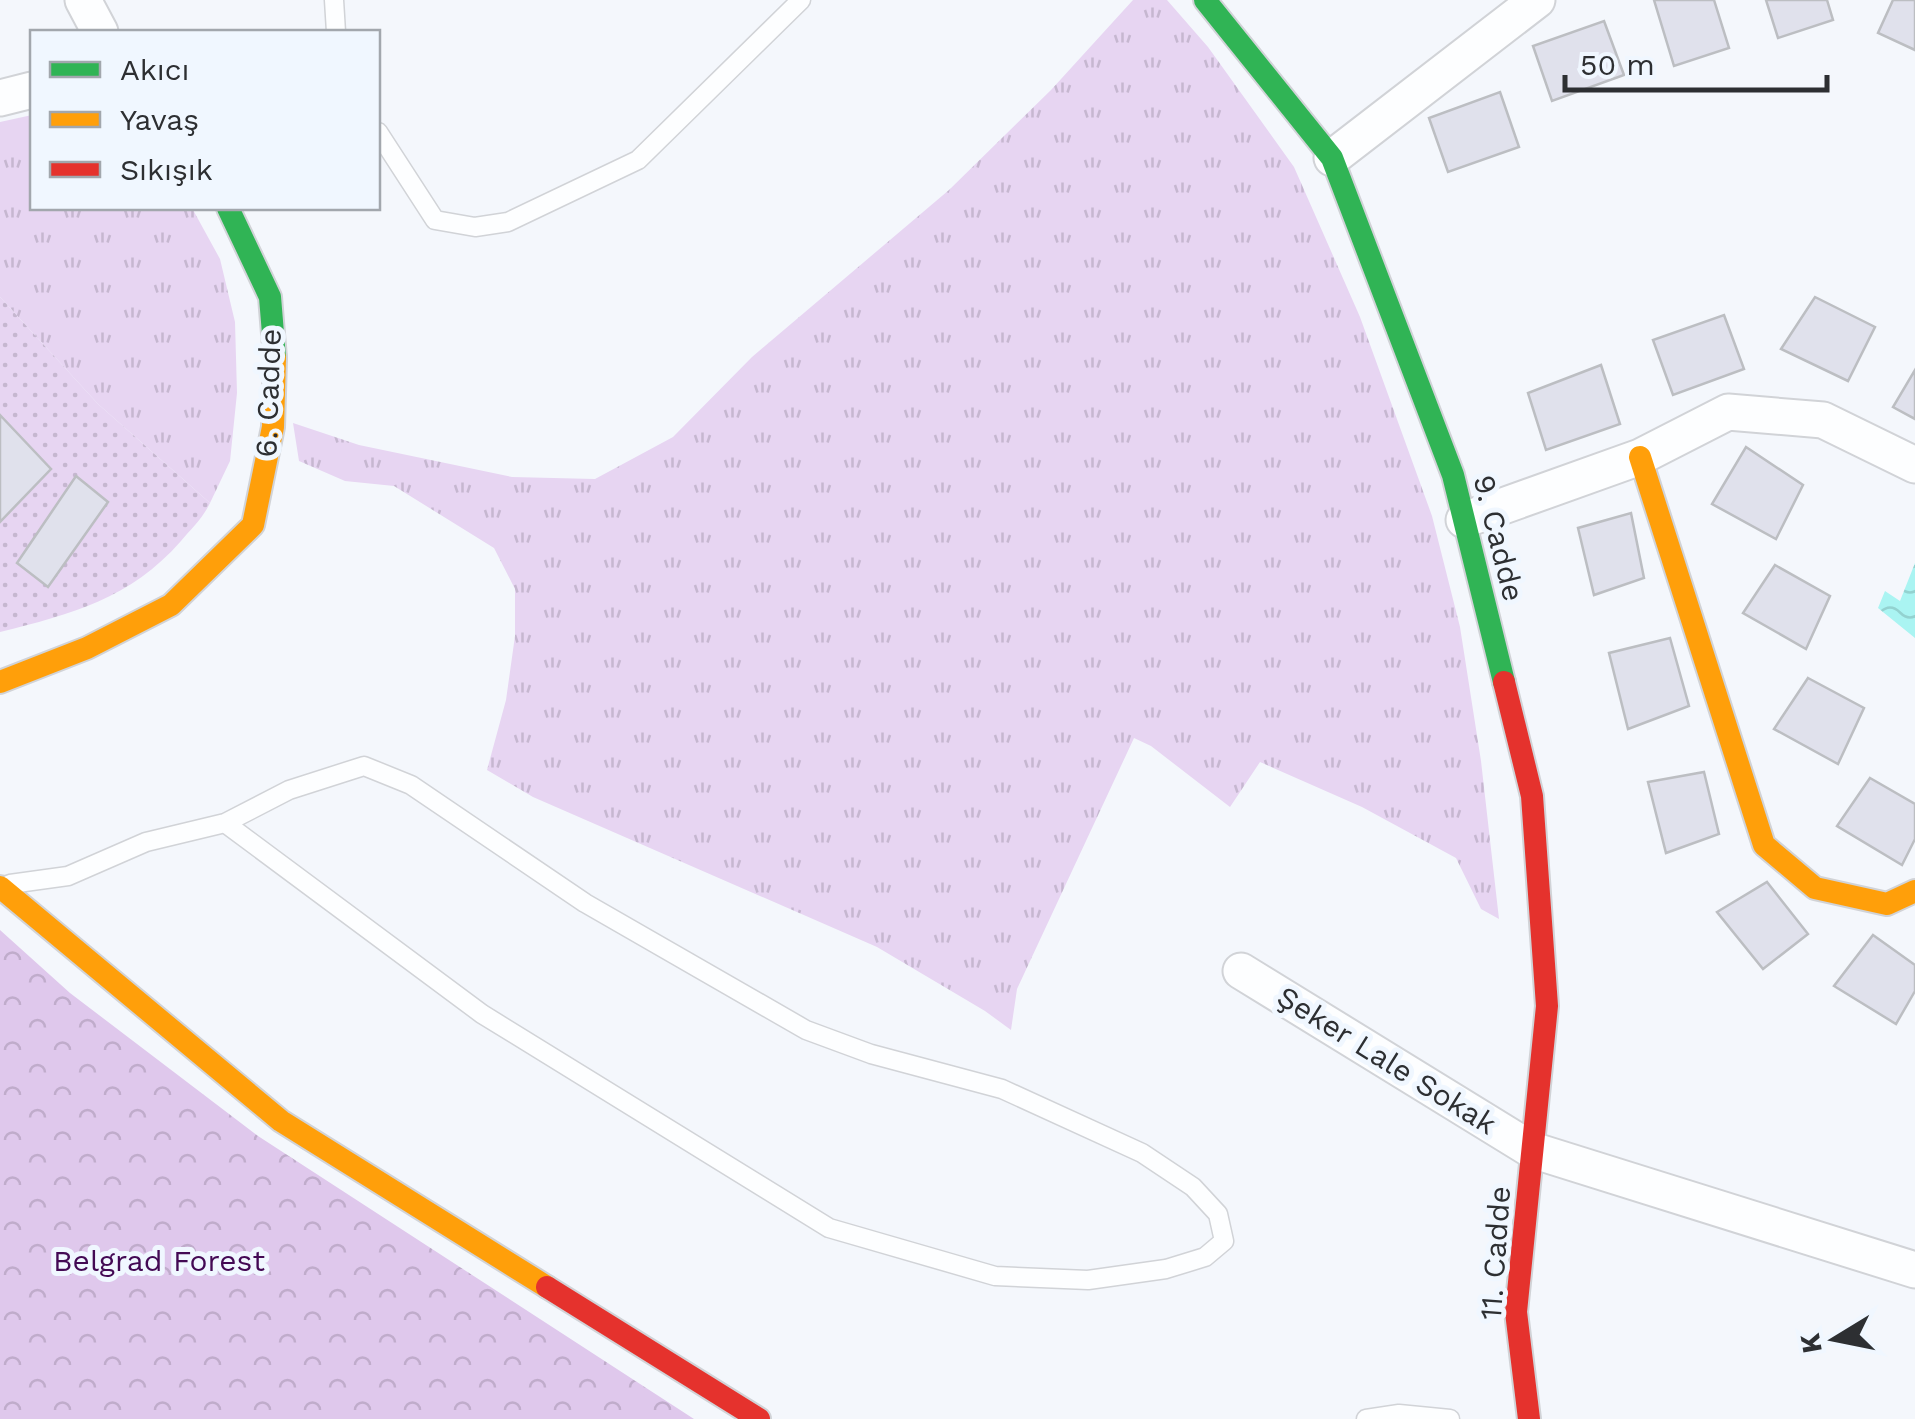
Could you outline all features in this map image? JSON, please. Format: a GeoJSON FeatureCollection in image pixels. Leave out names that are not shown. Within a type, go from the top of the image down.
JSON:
{"type":"FeatureCollection","features":[{"type":"Feature","properties":{"kind":"street"},"geometry":{"type":"LineString","coordinates":[[83,0],[99,30]]}},
{"type":"Feature","properties":{"kind":"street","name":"9. Cadde"},"geometry":{"type":"LineString","coordinates":[[1205,0],[1332,158],[1453,475],[1532,796],[1546,1006],[1532,1150]]}},
{"type":"Feature","properties":{"kind":"street"},"geometry":{"type":"LineString","coordinates":[[1332,158],[1538,0]]}},
{"type":"Feature","properties":{"kind":"street"},"geometry":{"type":"LineString","coordinates":[[0,98],[30,90]]}},
{"type":"Feature","properties":{"kind":"street","name":"6. Cadde"},"geometry":{"type":"LineString","coordinates":[[0,682],[87,648],[171,605],[252,524],[273,426],[274,347],[270,297],[229,210]]}},
{"type":"Feature","properties":{"kind":"street"},"geometry":{"type":"LineString","coordinates":[[1464,520],[1640,457],[1728,412],[1823,420],[1915,466]]}},
{"type":"Feature","properties":{"kind":"street"},"geometry":{"type":"LineString","coordinates":[[1640,457],[1764,844],[1815,888],[1887,904],[1915,891]]}},
{"type":"Feature","properties":{"kind":"street"},"geometry":{"type":"LineString","coordinates":[[0,887],[281,1121],[759,1419]]}},
{"type":"Feature","properties":{"kind":"street","name":"Şeker Lale Sokak"},"geometry":{"type":"LineString","coordinates":[[1241,971],[1532,1150],[1915,1270]]}},
{"type":"Feature","properties":{"kind":"street","name":"11. Cadde"},"geometry":{"type":"LineString","coordinates":[[1530,1419],[1516,1312],[1532,1150]]}},
{"type":"Feature","properties":{"kind":"lane"},"geometry":{"type":"LineString","coordinates":[[334,0],[336,30]]}},
{"type":"Feature","properties":{"kind":"lane"},"geometry":{"type":"LineString","coordinates":[[380,135],[435,220],[475,227],[508,222],[638,160],[801,0]]}},
{"type":"Feature","properties":{"kind":"lane"},"geometry":{"type":"LineString","coordinates":[[0,887],[68,876],[146,842],[225,823],[289,790],[364,766],[411,785],[585,902],[806,1030],[871,1054],[1002,1089],[1142,1153],[1193,1187],[1218,1214],[1224,1241],[1204,1257],[1166,1270],[1088,1280],[995,1276],[829,1228],[482,1014],[225,823]]}},
{"type":"Feature","properties":{"kind":"lane"},"geometry":{"type":"LineString","coordinates":[[1366,1419],[1399,1414],[1450,1419]]}},
{"type":"Feature","properties":{"kind":"green space"},"geometry":{"type":"Polygon","coordinates":[[[1133,0],[1167,0],[1208,47],[1294,167],[1360,317],[1432,516],[1460,627],[1481,761],[1499,919],[1481,909],[1456,858],[1362,807],[1260,762],[1230,807],[1151,746],[1134,738],[1017,989],[1011,1030],[877,947],[533,797],[487,770],[506,700],[515,636],[515,589],[494,548],[394,486],[345,481],[299,461],[293,423],[359,445],[512,477],[595,479],[673,437],[752,357],[949,190],[1051,90],[1133,0]]]}},
{"type":"Feature","properties":{"kind":"green space"},"geometry":{"type":"Polygon","coordinates":[[[30,115],[30,210],[193,210],[220,259],[235,322],[237,393],[230,461],[210,503],[98,404],[0,297],[0,122],[30,115]]]}},
{"type":"Feature","properties":{"kind":"green space"},"geometry":{"type":"Polygon","coordinates":[[[0,297],[98,404],[210,503],[162,561],[120,591],[75,611],[0,632],[0,297]]]}},
{"type":"Feature","properties":{"kind":"green space","name":"Belgrad Forest"},"geometry":{"type":"Polygon","coordinates":[[[0,930],[70,993],[258,1136],[694,1419],[0,1419],[0,930]]]}},
{"type":"Feature","properties":{"kind":"water"},"geometry":{"type":"Polygon","coordinates":[[[1915,563],[1915,638],[1878,608],[1885,591],[1900,601],[1915,563]]]}},
{"type":"Feature","properties":{"kind":"building"},"geometry":{"type":"Polygon","coordinates":[[[1654,0],[1714,0],[1729,48],[1674,66],[1654,0]]]}},
{"type":"Feature","properties":{"kind":"building"},"geometry":{"type":"Polygon","coordinates":[[[1766,0],[1827,0],[1833,20],[1778,38],[1766,0]]]}},
{"type":"Feature","properties":{"kind":"building"},"geometry":{"type":"Polygon","coordinates":[[[1893,0],[1915,0],[1915,50],[1878,33],[1893,0]]]}},
{"type":"Feature","properties":{"kind":"building"},"geometry":{"type":"Polygon","coordinates":[[[1604,21],[1624,75],[1552,101],[1533,46],[1604,21]]]}},
{"type":"Feature","properties":{"kind":"building"},"geometry":{"type":"Polygon","coordinates":[[[1500,92],[1519,147],[1448,172],[1429,118],[1500,92]]]}},
{"type":"Feature","properties":{"kind":"building"},"geometry":{"type":"Polygon","coordinates":[[[1815,297],[1875,327],[1848,381],[1781,349],[1815,297]]]}},
{"type":"Feature","properties":{"kind":"building"},"geometry":{"type":"Polygon","coordinates":[[[1724,315],[1744,369],[1673,395],[1653,340],[1724,315]]]}},
{"type":"Feature","properties":{"kind":"building"},"geometry":{"type":"Polygon","coordinates":[[[1601,365],[1620,424],[1546,450],[1528,393],[1601,365]]]}},
{"type":"Feature","properties":{"kind":"building"},"geometry":{"type":"Polygon","coordinates":[[[1915,370],[1915,419],[1893,407],[1915,370]]]}},
{"type":"Feature","properties":{"kind":"building"},"geometry":{"type":"Polygon","coordinates":[[[0,415],[51,469],[0,522],[0,415]]]}},
{"type":"Feature","properties":{"kind":"building"},"geometry":{"type":"Polygon","coordinates":[[[1746,447],[1803,485],[1776,539],[1712,504],[1746,447]]]}},
{"type":"Feature","properties":{"kind":"building"},"geometry":{"type":"Polygon","coordinates":[[[76,476],[108,502],[48,587],[17,563],[76,476]]]}},
{"type":"Feature","properties":{"kind":"building"},"geometry":{"type":"Polygon","coordinates":[[[1631,513],[1644,578],[1594,595],[1578,528],[1631,513]]]}},
{"type":"Feature","properties":{"kind":"building"},"geometry":{"type":"Polygon","coordinates":[[[1775,565],[1830,596],[1806,649],[1743,613],[1775,565]]]}},
{"type":"Feature","properties":{"kind":"building"},"geometry":{"type":"Polygon","coordinates":[[[1670,638],[1689,706],[1628,729],[1609,653],[1670,638]]]}},
{"type":"Feature","properties":{"kind":"building"},"geometry":{"type":"Polygon","coordinates":[[[1808,678],[1864,708],[1838,764],[1774,729],[1808,678]]]}},
{"type":"Feature","properties":{"kind":"building"},"geometry":{"type":"Polygon","coordinates":[[[1704,772],[1719,834],[1666,853],[1648,782],[1704,772]]]}},
{"type":"Feature","properties":{"kind":"building"},"geometry":{"type":"Polygon","coordinates":[[[1870,778],[1915,804],[1915,839],[1902,865],[1837,826],[1870,778]]]}},
{"type":"Feature","properties":{"kind":"building"},"geometry":{"type":"Polygon","coordinates":[[[1767,882],[1808,934],[1763,969],[1717,912],[1767,882]]]}},
{"type":"Feature","properties":{"kind":"building"},"geometry":{"type":"Polygon","coordinates":[[[1873,935],[1915,965],[1915,991],[1896,1024],[1834,986],[1873,935]]]}},
{"type":"Feature","properties":{"kind":"traffic: fast"},"geometry":{"type":"LineString","coordinates":[[1205,0],[1332,158],[1453,475],[1504,682]]}},
{"type":"Feature","properties":{"kind":"traffic: fast"},"geometry":{"type":"LineString","coordinates":[[229,210],[270,297],[275,358]]}},
{"type":"Feature","properties":{"kind":"traffic: slow"},"geometry":{"type":"LineString","coordinates":[[0,682],[87,648],[171,605],[253,525],[273,427],[275,358]]}},
{"type":"Feature","properties":{"kind":"traffic: slow"},"geometry":{"type":"LineString","coordinates":[[1640,457],[1764,845],[1815,888],[1887,904],[1915,891]]}},
{"type":"Feature","properties":{"kind":"traffic: slow"},"geometry":{"type":"LineString","coordinates":[[0,887],[281,1121],[547,1287]]}},
{"type":"Feature","properties":{"kind":"traffic: jam"},"geometry":{"type":"LineString","coordinates":[[1504,682],[1532,796],[1547,1006],[1516,1312],[1529,1419]]}},
{"type":"Feature","properties":{"kind":"traffic: jam"},"geometry":{"type":"LineString","coordinates":[[547,1287],[759,1419]]}}]}
